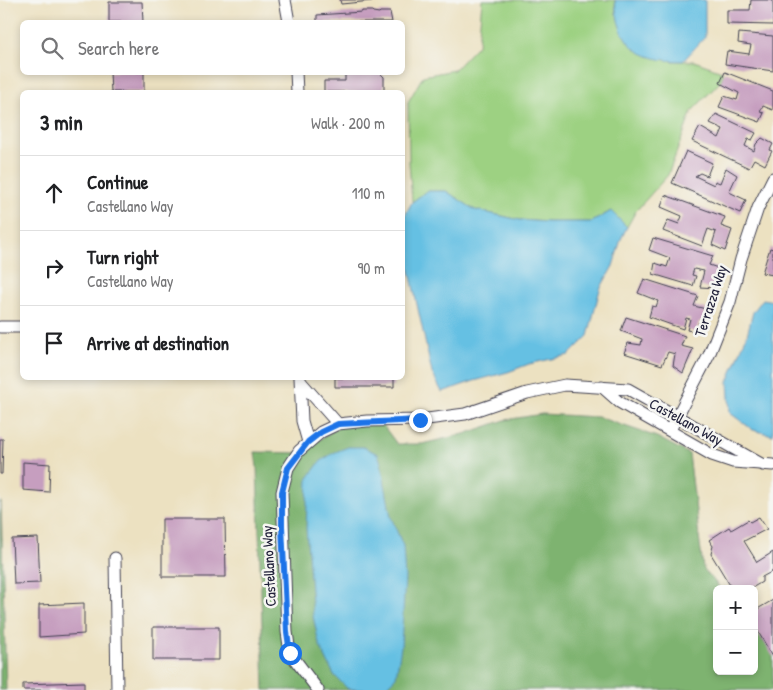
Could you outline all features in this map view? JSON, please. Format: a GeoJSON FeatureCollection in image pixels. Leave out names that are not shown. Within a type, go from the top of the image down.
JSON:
{"type":"FeatureCollection","features":[{"type":"Feature","properties":{"kind":"street"},"geometry":{"type":"LineString","coordinates":[[285,0],[289,20]]}},
{"type":"Feature","properties":{"kind":"street"},"geometry":{"type":"LineString","coordinates":[[296,75],[297,90]]}},
{"type":"Feature","properties":{"kind":"street","name":"Terrazza Way"},"geometry":{"type":"LineString","coordinates":[[670,430],[709,355],[730,302],[741,259],[758,208],[773,178]]}},
{"type":"Feature","properties":{"kind":"street"},"geometry":{"type":"LineString","coordinates":[[0,327],[20,327]]}},
{"type":"Feature","properties":{"kind":"street"},"geometry":{"type":"LineString","coordinates":[[300,380],[338,424]]}},
{"type":"Feature","properties":{"kind":"street"},"geometry":{"type":"LineString","coordinates":[[300,380],[302,421],[308,442]]}},
{"type":"Feature","properties":{"kind":"street","name":"Castellano Way"},"geometry":{"type":"LineString","coordinates":[[318,690],[290,653],[287,632],[282,536],[282,492],[288,468],[308,442],[321,432],[338,424],[420,420],[465,414],[527,393],[565,385],[602,387],[628,389],[768,465]]}},
{"type":"Feature","properties":{"kind":"street","name":"Castellano Way"},"geometry":{"type":"LineString","coordinates":[[602,387],[619,402],[712,455],[733,462],[768,465]]}},
{"type":"Feature","properties":{"kind":"street"},"geometry":{"type":"LineString","coordinates":[[115,558],[117,690]]}},
{"type":"Feature","properties":{"kind":"green space"},"geometry":{"type":"Polygon","coordinates":[[[482,0],[615,0],[616,15],[673,61],[694,61],[722,71],[722,80],[692,111],[668,175],[636,211],[627,227],[611,211],[592,222],[520,220],[475,210],[446,191],[427,191],[412,202],[408,102],[423,76],[454,70],[478,45],[482,0]]]}},
{"type":"Feature","properties":{"kind":"green space"},"geometry":{"type":"Polygon","coordinates":[[[542,414],[598,417],[657,437],[689,454],[703,568],[718,585],[713,585],[713,675],[758,675],[758,635],[773,653],[773,690],[264,690],[255,452],[301,453],[338,427],[379,420],[397,444],[422,444],[464,434],[505,420],[542,414]]]}},
{"type":"Feature","properties":{"kind":"green space"},"geometry":{"type":"Polygon","coordinates":[[[1,502],[6,690],[0,690],[1,502]]]}},
{"type":"Feature","properties":{"kind":"water"},"geometry":{"type":"Polygon","coordinates":[[[615,0],[705,0],[705,37],[683,61],[654,58],[642,54],[626,39],[621,29],[615,0]]]}},
{"type":"Feature","properties":{"kind":"water"},"geometry":{"type":"Polygon","coordinates":[[[427,191],[446,191],[475,210],[520,220],[547,222],[592,222],[611,211],[627,227],[621,239],[613,266],[600,289],[588,336],[569,355],[529,364],[442,392],[432,373],[410,272],[405,240],[405,215],[412,202],[427,191]]]}},
{"type":"Feature","properties":{"kind":"water"},"geometry":{"type":"Polygon","coordinates":[[[763,299],[773,301],[773,435],[753,430],[730,413],[728,382],[747,335],[753,312],[763,299]]]}},
{"type":"Feature","properties":{"kind":"water"},"geometry":{"type":"Polygon","coordinates":[[[348,447],[363,447],[378,454],[391,517],[403,546],[405,578],[401,647],[396,677],[385,688],[369,690],[348,689],[334,675],[319,644],[313,616],[306,528],[308,478],[320,462],[333,453],[348,447]]]}},
{"type":"Feature","properties":{"kind":"building"},"geometry":{"type":"Polygon","coordinates":[[[340,0],[372,0],[372,1],[341,4],[340,0]]]}},
{"type":"Feature","properties":{"kind":"building"},"geometry":{"type":"Polygon","coordinates":[[[751,0],[773,0],[773,25],[727,24],[727,10],[750,10],[751,0]]]}},
{"type":"Feature","properties":{"kind":"building"},"geometry":{"type":"Polygon","coordinates":[[[109,2],[142,2],[143,20],[109,20],[109,2]]]}},
{"type":"Feature","properties":{"kind":"building"},"geometry":{"type":"Polygon","coordinates":[[[390,12],[392,20],[317,20],[317,15],[390,12]]]}},
{"type":"Feature","properties":{"kind":"building"},"geometry":{"type":"Polygon","coordinates":[[[739,33],[773,36],[773,71],[725,64],[727,51],[749,54],[751,45],[738,43],[739,33]]]}},
{"type":"Feature","properties":{"kind":"building"},"geometry":{"type":"Polygon","coordinates":[[[725,72],[773,91],[773,110],[763,106],[760,112],[764,113],[760,122],[719,107],[724,96],[737,100],[739,93],[720,83],[725,72]]]}},
{"type":"Feature","properties":{"kind":"building"},"geometry":{"type":"Polygon","coordinates":[[[110,75],[144,75],[144,90],[111,90],[110,75]]]}},
{"type":"Feature","properties":{"kind":"building"},"geometry":{"type":"Polygon","coordinates":[[[345,75],[382,75],[384,77],[384,90],[324,90],[324,81],[345,81],[345,75]]]}},
{"type":"Feature","properties":{"kind":"building"},"geometry":{"type":"Polygon","coordinates":[[[716,114],[756,133],[752,140],[748,139],[745,146],[754,151],[756,144],[762,138],[773,144],[770,150],[772,151],[765,165],[754,159],[749,168],[692,141],[700,127],[719,138],[723,129],[710,123],[716,114]]]}},
{"type":"Feature","properties":{"kind":"building"},"geometry":{"type":"Polygon","coordinates":[[[686,151],[712,163],[707,176],[700,173],[695,176],[714,185],[715,181],[720,183],[726,168],[737,175],[729,192],[746,200],[740,213],[672,183],[686,151]]]}},
{"type":"Feature","properties":{"kind":"building"},"geometry":{"type":"Polygon","coordinates":[[[665,195],[725,217],[721,226],[732,230],[725,251],[712,245],[716,232],[708,229],[702,246],[663,231],[668,220],[679,224],[682,216],[661,207],[665,195]]]}},
{"type":"Feature","properties":{"kind":"building"},"geometry":{"type":"Polygon","coordinates":[[[653,238],[713,256],[709,265],[721,269],[716,288],[700,287],[704,271],[694,269],[692,275],[696,276],[693,286],[653,274],[655,263],[667,267],[670,258],[649,250],[653,238]]]}},
{"type":"Feature","properties":{"kind":"building"},"geometry":{"type":"Polygon","coordinates":[[[770,248],[773,249],[773,275],[762,273],[770,248]]]}},
{"type":"Feature","properties":{"kind":"building"},"geometry":{"type":"Polygon","coordinates":[[[644,279],[698,296],[694,306],[706,309],[704,320],[699,322],[696,332],[687,330],[690,319],[686,318],[683,329],[649,317],[652,306],[656,307],[658,301],[638,293],[644,279]]]}},
{"type":"Feature","properties":{"kind":"building"},"geometry":{"type":"Polygon","coordinates":[[[626,317],[685,336],[681,346],[693,349],[683,373],[673,366],[675,354],[668,352],[662,365],[624,353],[628,343],[641,345],[642,339],[621,331],[626,317]]]}},
{"type":"Feature","properties":{"kind":"building"},"geometry":{"type":"Polygon","coordinates":[[[335,380],[394,380],[394,387],[335,387],[335,380]]]}},
{"type":"Feature","properties":{"kind":"building"},"geometry":{"type":"Polygon","coordinates":[[[0,439],[3,439],[2,474],[0,474],[0,439]]]}},
{"type":"Feature","properties":{"kind":"building"},"geometry":{"type":"Polygon","coordinates":[[[23,462],[50,464],[49,492],[23,490],[23,462]]]}},
{"type":"Feature","properties":{"kind":"building"},"geometry":{"type":"Polygon","coordinates":[[[759,517],[767,529],[744,541],[757,562],[773,552],[773,571],[762,577],[762,582],[757,585],[730,585],[711,554],[713,546],[709,540],[729,527],[731,530],[748,520],[750,522],[759,517]]]}},
{"type":"Feature","properties":{"kind":"building"},"geometry":{"type":"Polygon","coordinates":[[[162,519],[225,519],[226,577],[162,577],[162,519]]]}},
{"type":"Feature","properties":{"kind":"building"},"geometry":{"type":"Polygon","coordinates":[[[38,538],[40,583],[14,584],[12,539],[38,538]]]}},
{"type":"Feature","properties":{"kind":"building"},"geometry":{"type":"Polygon","coordinates":[[[773,600],[773,657],[758,632],[758,609],[773,600]]]}},
{"type":"Feature","properties":{"kind":"building"},"geometry":{"type":"Polygon","coordinates":[[[84,603],[84,634],[39,637],[39,605],[84,603]]]}},
{"type":"Feature","properties":{"kind":"building"},"geometry":{"type":"Polygon","coordinates":[[[153,627],[219,627],[219,660],[153,660],[153,627]]]}},
{"type":"Feature","properties":{"kind":"building"},"geometry":{"type":"Polygon","coordinates":[[[84,682],[84,690],[23,690],[23,684],[84,682]]]}},
{"type":"Feature","properties":{"kind":"route"},"geometry":{"type":"LineString","coordinates":[[290,653],[287,632],[282,526],[282,492],[288,468],[308,442],[321,432],[338,424],[367,421],[420,420]]}}]}
